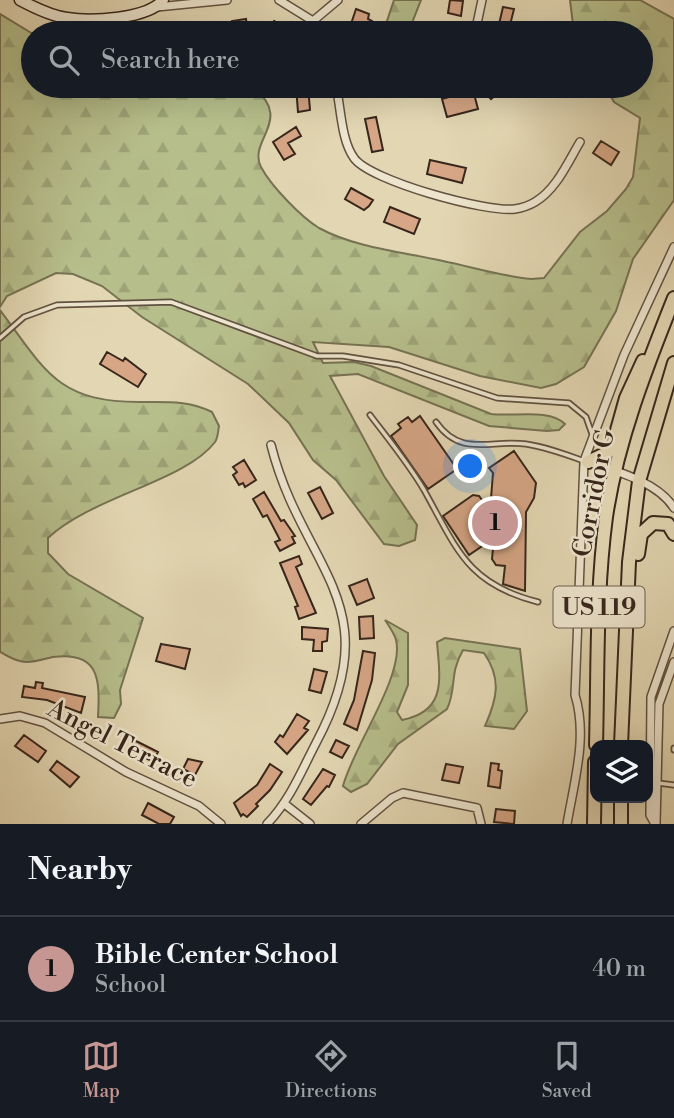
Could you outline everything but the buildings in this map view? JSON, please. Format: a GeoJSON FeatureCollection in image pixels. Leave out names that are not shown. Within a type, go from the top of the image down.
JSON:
{"type":"FeatureCollection","features":[{"type":"Feature","properties":{"kind":"highway","name":"Corridor G"},"geometry":{"type":"LineString","coordinates":[[596,740],[600,569],[615,470],[674,298]]}},
{"type":"Feature","properties":{"kind":"highway"},"geometry":{"type":"LineString","coordinates":[[586,461],[607,453],[614,441],[626,398],[648,348],[665,321]]}},
{"type":"Feature","properties":{"kind":"highway","name":"Corridor G"},"geometry":{"type":"LineString","coordinates":[[621,740],[629,562],[639,481],[674,363]]}},
{"type":"Feature","properties":{"kind":"highway"},"geometry":{"type":"LineString","coordinates":[[625,648],[641,534],[653,523],[668,524],[674,534]]}},
{"type":"Feature","properties":{"kind":"highway"},"geometry":{"type":"LineString","coordinates":[[594,803],[594,824]]}},
{"type":"Feature","properties":{"kind":"highway"},"geometry":{"type":"LineString","coordinates":[[621,803],[621,824]]}},
{"type":"Feature","properties":{"kind":"street"},"geometry":{"type":"LineString","coordinates":[[20,0],[66,18],[91,20],[119,18],[160,4],[227,0]]}},
{"type":"Feature","properties":{"kind":"street"},"geometry":{"type":"LineString","coordinates":[[279,0],[313,21],[338,0]]}},
{"type":"Feature","properties":{"kind":"street"},"geometry":{"type":"LineString","coordinates":[[478,21],[482,0]]}},
{"type":"Feature","properties":{"kind":"street"},"geometry":{"type":"LineString","coordinates":[[338,98],[348,148],[355,160],[366,170],[388,181],[427,194],[513,210],[533,204],[545,195],[580,142]]}},
{"type":"Feature","properties":{"kind":"street"},"geometry":{"type":"LineString","coordinates":[[567,824],[580,738],[580,710],[575,695],[586,461],[624,355],[674,247]]}},
{"type":"Feature","properties":{"kind":"street"},"geometry":{"type":"LineString","coordinates":[[267,824],[286,805],[333,711],[345,674],[346,626],[334,586],[283,486],[271,445]]}},
{"type":"Feature","properties":{"kind":"street"},"geometry":{"type":"LineString","coordinates":[[586,461],[639,481],[670,501],[674,508]]}},
{"type":"Feature","properties":{"kind":"street"},"geometry":{"type":"LineString","coordinates":[[652,740],[651,697],[672,658],[674,631]]}},
{"type":"Feature","properties":{"kind":"street","name":"Angel Terrace"},"geometry":{"type":"LineString","coordinates":[[0,719],[20,716],[45,723],[126,772],[199,806],[221,824]]}},
{"type":"Feature","properties":{"kind":"street"},"geometry":{"type":"LineString","coordinates":[[360,824],[403,793],[477,808],[481,824]]}},
{"type":"Feature","properties":{"kind":"street"},"geometry":{"type":"LineString","coordinates":[[651,803],[650,815],[656,824]]}},
{"type":"Feature","properties":{"kind":"street"},"geometry":{"type":"LineString","coordinates":[[286,805],[310,824]]}},
{"type":"Feature","properties":{"kind":"lane"},"geometry":{"type":"LineString","coordinates":[[0,338],[24,317],[57,305],[171,302],[317,356],[343,356],[399,365],[497,398],[569,403],[586,416],[594,439]]}},
{"type":"Feature","properties":{"kind":"lane"},"geometry":{"type":"LineString","coordinates":[[370,415],[404,458],[453,545],[478,575],[495,588],[538,602]]}},
{"type":"Feature","properties":{"kind":"lane"},"geometry":{"type":"LineString","coordinates":[[436,422],[455,442],[471,445],[525,444],[586,461]]}},
{"type":"Feature","properties":{"kind":"lane"},"geometry":{"type":"LineString","coordinates":[[653,782],[674,783]]}},
{"type":"Feature","properties":{"kind":"green space"},"geometry":{"type":"Polygon","coordinates":[[[394,0],[421,0],[413,21],[387,21],[394,0]]]}},
{"type":"Feature","properties":{"kind":"green space"},"geometry":{"type":"Polygon","coordinates":[[[570,0],[640,0],[674,19],[674,200],[633,259],[616,311],[584,367],[556,384],[541,388],[480,376],[389,347],[313,342],[323,363],[354,362],[371,366],[491,414],[550,416],[565,424],[559,430],[547,431],[489,426],[358,374],[330,376],[384,476],[417,525],[415,540],[399,546],[384,544],[336,480],[313,460],[289,423],[248,384],[142,317],[102,286],[73,274],[56,273],[7,296],[0,307],[0,14],[21,27],[21,98],[264,98],[270,109],[270,119],[258,157],[261,167],[287,201],[319,228],[379,249],[531,279],[544,278],[580,232],[607,211],[633,177],[640,118],[612,98],[653,98],[653,21],[573,21],[570,0]]]}},
{"type":"Feature","properties":{"kind":"green space"},"geometry":{"type":"Polygon","coordinates":[[[0,310],[42,365],[71,389],[111,401],[176,402],[194,405],[212,412],[219,426],[216,440],[201,456],[183,468],[88,511],[48,538],[48,553],[68,574],[143,618],[120,690],[121,704],[114,718],[98,717],[97,680],[94,671],[80,659],[69,656],[24,662],[0,652],[0,310]]]}},
{"type":"Feature","properties":{"kind":"green space"},"geometry":{"type":"Polygon","coordinates":[[[385,620],[408,633],[408,685],[397,712],[402,720],[417,716],[434,701],[439,681],[437,642],[445,638],[520,649],[527,711],[514,729],[485,726],[495,698],[493,672],[484,653],[463,650],[456,666],[447,709],[398,744],[367,784],[351,792],[343,786],[386,691],[397,655],[395,637],[385,620]]]}},
{"type":"Feature","properties":{"kind":"place","name":"Bible Center School"},"geometry":{"type":"Point","coordinates":[495,523]}}]}
